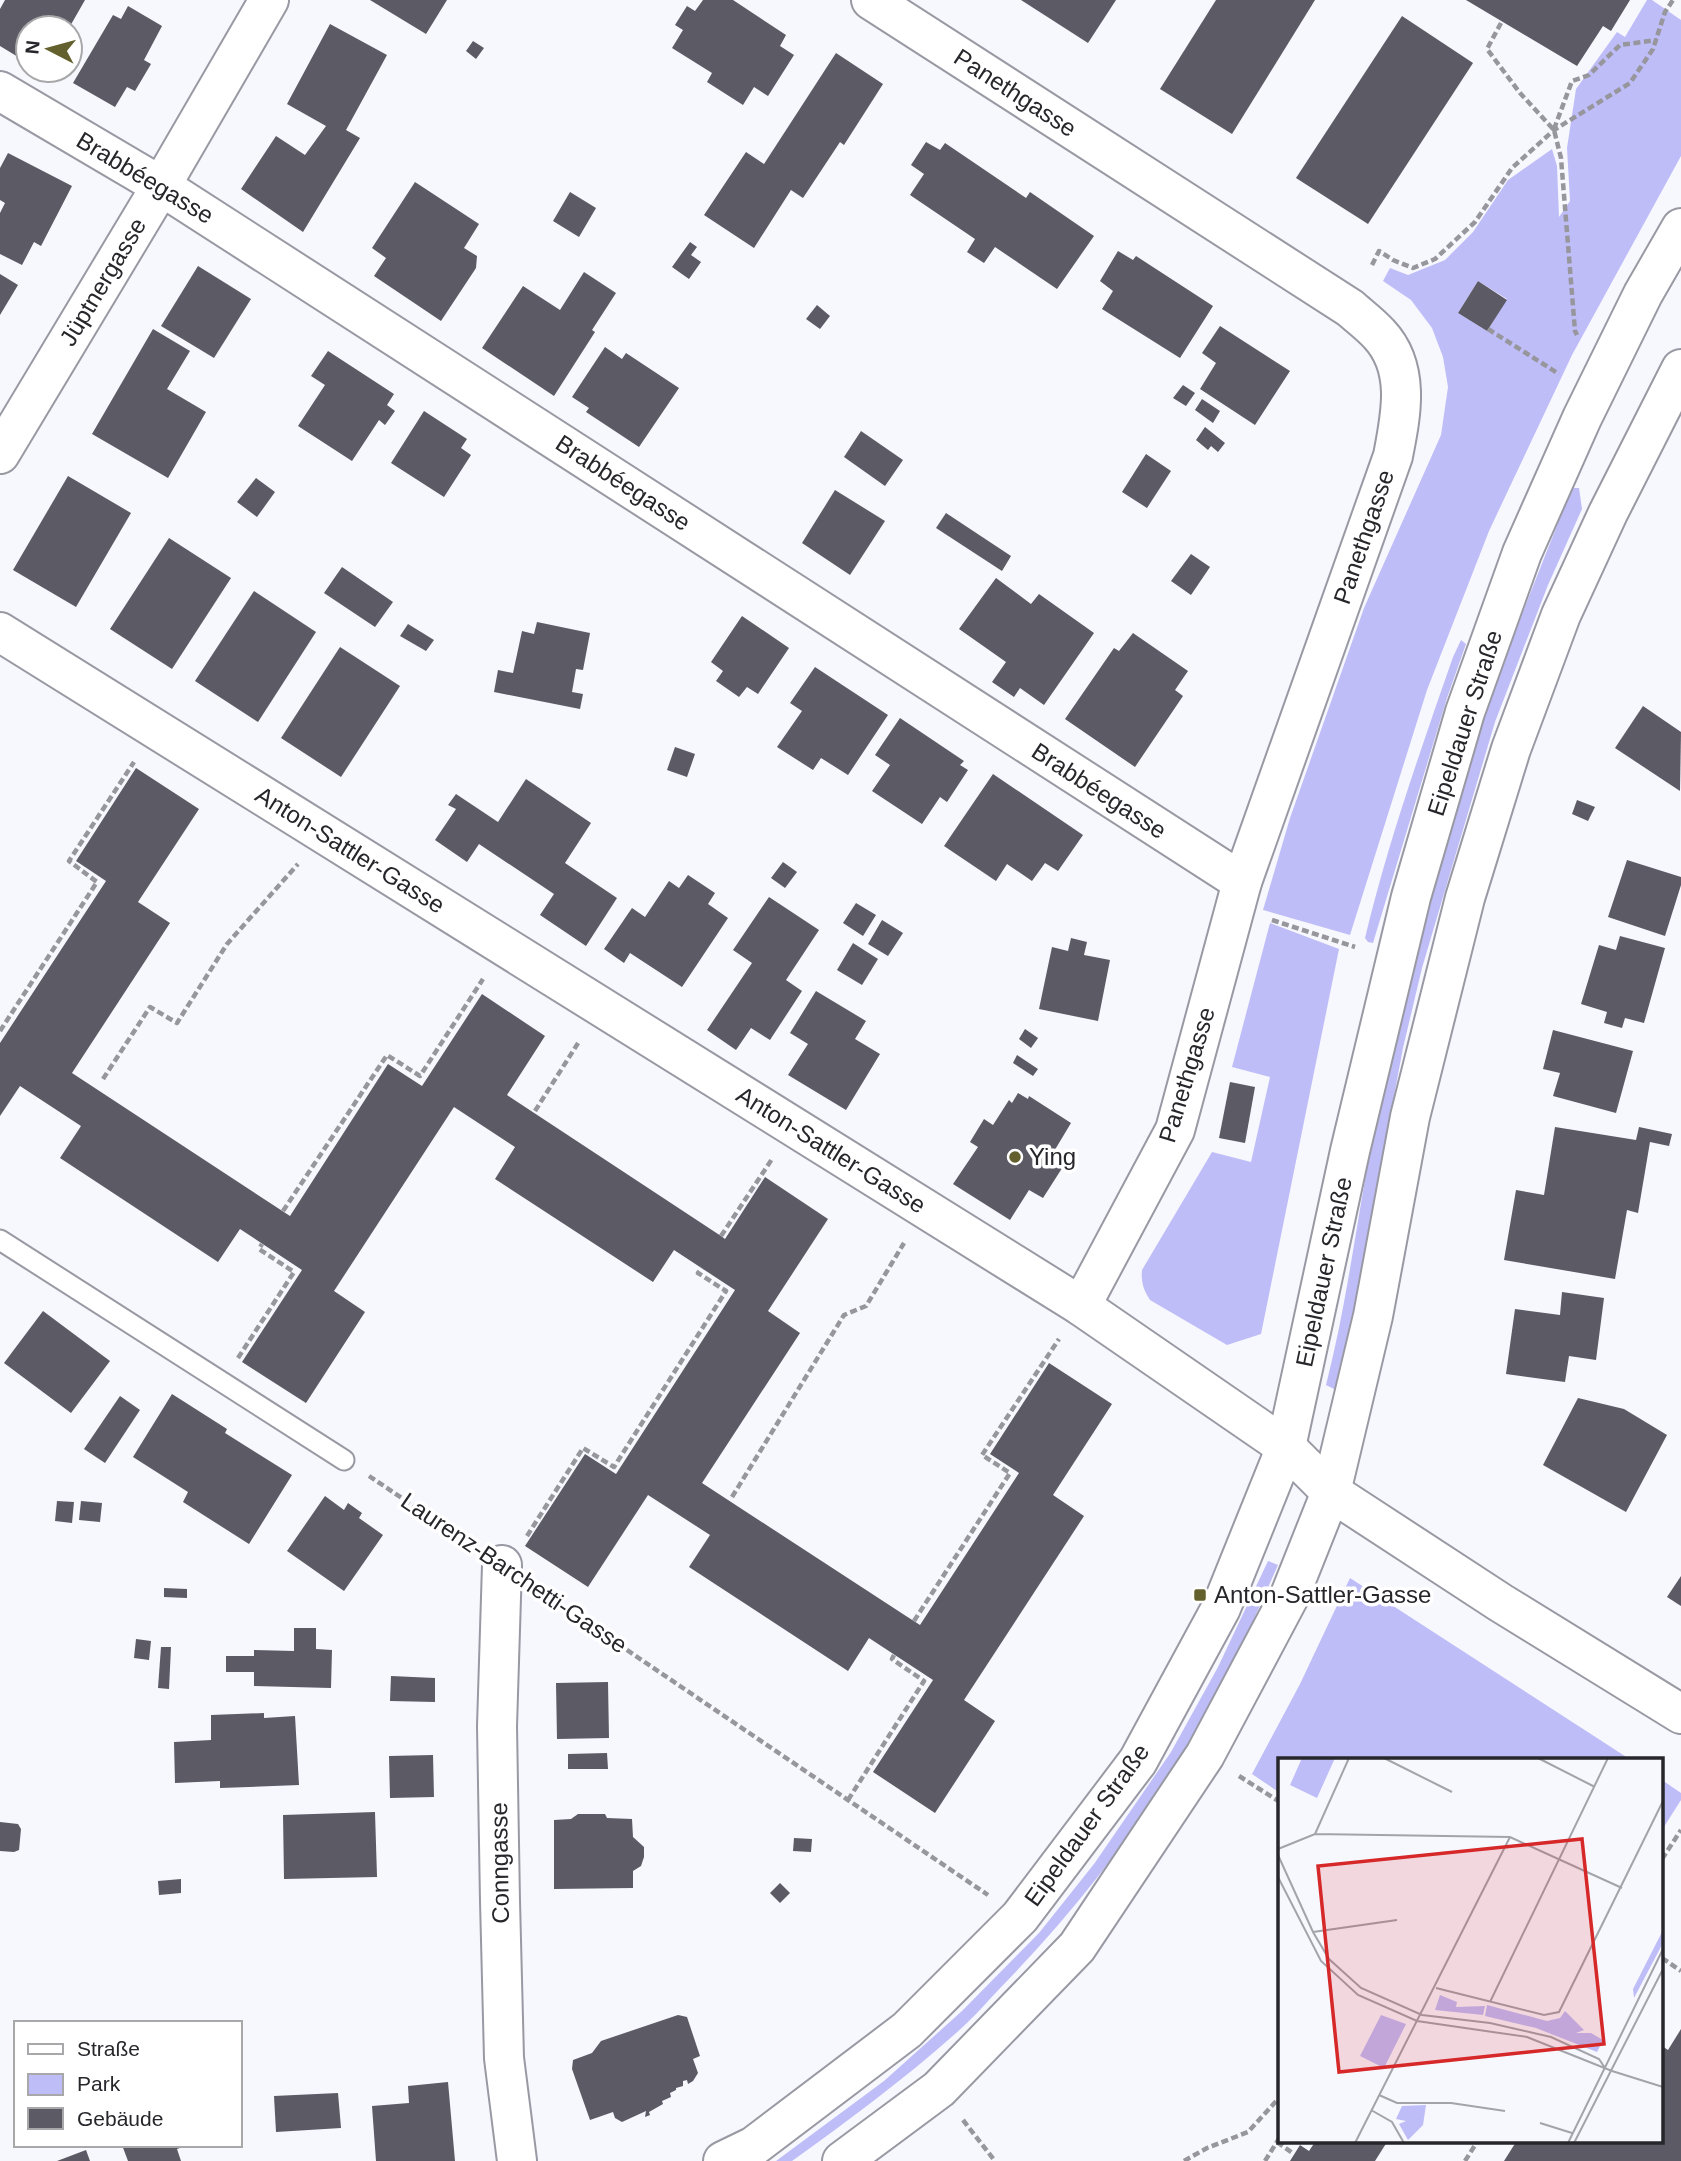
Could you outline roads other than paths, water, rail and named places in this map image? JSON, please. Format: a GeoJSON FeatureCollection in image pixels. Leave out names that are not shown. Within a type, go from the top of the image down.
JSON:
{"type":"FeatureCollection","features":[{"type":"Feature","properties":{"kind":"street","name":"Jüptnergasse"},"geometry":{"type":"LineString","coordinates":[[0,454],[269,0]]}},
{"type":"Feature","properties":{"kind":"street","name":"Panethgasse"},"geometry":{"type":"LineString","coordinates":[[871,0],[1350,308],[1380,335],[1395,359],[1402,385],[1400,420],[1393,456],[1238,895],[1175,1130],[1082,1306]]}},
{"type":"Feature","properties":{"kind":"street","name":"Brabbéegasse"},"geometry":{"type":"LineString","coordinates":[[0,92],[161,186],[1238,895]]}},
{"type":"Feature","properties":{"kind":"street","name":"Eipeldauer Straße"},"geometry":{"type":"LineString","coordinates":[[723,2161],[754,2146],[907,2030],[1020,1917],[1138,1761],[1221,1608],[1286,1447],[1350,1151],[1408,910],[1465,712],[1522,553],[1582,418],[1643,294],[1681,228]]}},
{"type":"Feature","properties":{"kind":"street"},"geometry":{"type":"LineString","coordinates":[[842,2161],[939,2089],[1077,1947],[1205,1755],[1290,1595],[1331,1492],[1373,1315],[1410,1117],[1465,898],[1511,749],[1561,615],[1608,513],[1681,369]]}},
{"type":"Feature","properties":{"kind":"street","name":"Anton-Sattler-Gasse"},"geometry":{"type":"LineString","coordinates":[[0,632],[1082,1306],[1286,1447],[1331,1492],[1501,1603],[1681,1714]]}},
{"type":"Feature","properties":{"kind":"street","name":"Conngasse"},"geometry":{"type":"LineString","coordinates":[[504,1566],[497,1726],[500,1901],[505,2058],[517,2161]]}},
{"type":"Feature","properties":{"kind":"lane"},"geometry":{"type":"LineString","coordinates":[[0,1240],[344,1460]]}},
{"type":"Feature","properties":{"kind":"place","name":"Ying"},"geometry":{"type":"Point","coordinates":[1015,1157]}},
{"type":"Feature","properties":{"kind":"place","name":"Anton-Sattler-Gasse"},"geometry":{"type":"Point","coordinates":[1200,1595]}}]}
